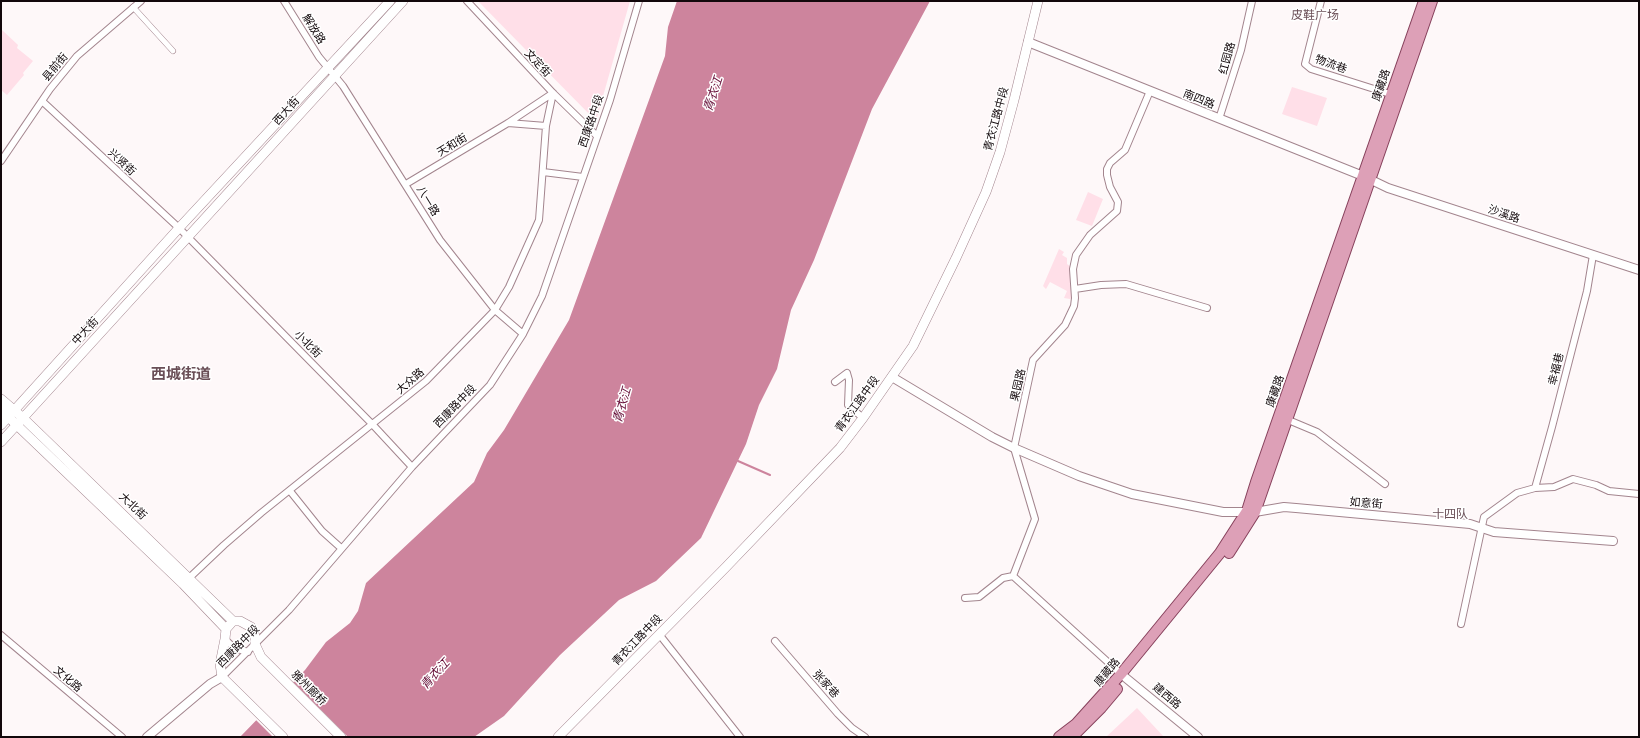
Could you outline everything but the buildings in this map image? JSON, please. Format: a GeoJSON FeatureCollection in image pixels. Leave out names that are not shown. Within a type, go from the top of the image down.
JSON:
{"type":"FeatureCollection","features":[{"type":"Feature","properties":{"kind":"main road","name":"西大街"},"geometry":{"type":"LineString","coordinates":[[8,412],[390,1]]}},
{"type":"Feature","properties":{"kind":"main road","name":"西大街"},"geometry":{"type":"LineString","coordinates":[[188,238],[403,1]]}},
{"type":"Feature","properties":{"kind":"main road","name":"青衣江路中段"},"geometry":{"type":"LineString","coordinates":[[558,737],[834,454],[863,418],[892,377],[920,333],[986,192],[1000,152],[1038,1]]}},
{"type":"Feature","properties":{"kind":"main road","name":"康藏路"},"geometry":{"type":"LineString","coordinates":[[1072,737],[1101,708],[1124,675],[1251,512],[1286,419],[1366,178],[1390,94],[1424,1]]}},
{"type":"Feature","properties":{"kind":"main road","name":"康藏路"},"geometry":{"type":"LineString","coordinates":[[1251,512],[1256,482],[1432,1]]}},
{"type":"Feature","properties":{"kind":"main road","name":"中大街"},"geometry":{"type":"LineString","coordinates":[[1,442],[19,420],[188,238]]}},
{"type":"Feature","properties":{"kind":"main road","name":"大北街"},"geometry":{"type":"LineString","coordinates":[[1,399],[8,412],[19,420],[186,581],[234,621]]}},
{"type":"Feature","properties":{"kind":"main road"},"geometry":{"type":"LineString","coordinates":[[1,425],[8,412]]}},
{"type":"Feature","properties":{"kind":"main road","name":"大北街"},"geometry":{"type":"LineString","coordinates":[[186,581],[226,629]]}},
{"type":"Feature","properties":{"kind":"main road"},"geometry":{"type":"LineString","coordinates":[[255,644],[255,636],[251,627],[240,621],[234,621],[226,629],[220,664],[222,677],[283,737]]}},
{"type":"Feature","properties":{"kind":"main road","name":"雅州廊桥"},"geometry":{"type":"LineString","coordinates":[[255,644],[261,657],[341,737]]}},
{"type":"Feature","properties":{"kind":"main road","name":"康藏路"},"geometry":{"type":"LineString","coordinates":[[1059,737],[1081,719],[1124,675]]}},
{"type":"Feature","properties":{"kind":"street","name":"县前街"},"geometry":{"type":"LineString","coordinates":[[1,161],[50,89],[77,56],[141,1]]}},
{"type":"Feature","properties":{"kind":"street","name":"解放路"},"geometry":{"type":"LineString","coordinates":[[284,1],[327,68]]}},
{"type":"Feature","properties":{"kind":"street","name":"文定街"},"geometry":{"type":"LineString","coordinates":[[467,1],[553,93],[597,136]]}},
{"type":"Feature","properties":{"kind":"street","name":"西康路中段"},"geometry":{"type":"LineString","coordinates":[[146,737],[210,684],[222,677],[248,652],[289,610],[412,466],[490,385],[523,334],[542,296],[610,100],[639,1]]}},
{"type":"Feature","properties":{"kind":"street","name":"红园路"},"geometry":{"type":"LineString","coordinates":[[1219,119],[1241,50],[1252,1]]}},
{"type":"Feature","properties":{"kind":"street","name":"物流巷"},"geometry":{"type":"LineString","coordinates":[[1322,1],[1303,63],[1311,69],[1390,94]]}},
{"type":"Feature","properties":{"kind":"street"},"geometry":{"type":"LineString","coordinates":[[133,7],[173,51]]}},
{"type":"Feature","properties":{"kind":"street","name":"南四路"},"geometry":{"type":"LineString","coordinates":[[1028,42],[1366,178]]}},
{"type":"Feature","properties":{"kind":"street","name":"八一路"},"geometry":{"type":"LineString","coordinates":[[327,68],[343,86],[440,240],[495,310],[523,334]]}},
{"type":"Feature","properties":{"kind":"street","name":"果园路"},"geometry":{"type":"LineString","coordinates":[[1013,576],[1035,519],[1014,448],[1033,360],[1065,325],[1074,306],[1075,289],[1073,269],[1076,255],[1090,235],[1118,211],[1118,202],[1110,187],[1106,174],[1107,168],[1110,163],[1126,150],[1150,91]]}},
{"type":"Feature","properties":{"kind":"street","name":"天和街"},"geometry":{"type":"LineString","coordinates":[[406,184],[508,123],[553,93]]}},
{"type":"Feature","properties":{"kind":"street","name":"大众路"},"geometry":{"type":"LineString","coordinates":[[186,581],[224,545],[426,381],[495,310],[509,286],[539,220],[546,126],[553,93]]}},
{"type":"Feature","properties":{"kind":"street","name":"兴贤街"},"geometry":{"type":"LineString","coordinates":[[42,101],[188,238]]}},
{"type":"Feature","properties":{"kind":"street"},"geometry":{"type":"LineString","coordinates":[[508,123],[546,126]]}},
{"type":"Feature","properties":{"kind":"street"},"geometry":{"type":"LineString","coordinates":[[543,172],[583,177]]}},
{"type":"Feature","properties":{"kind":"street","name":"沙溪路"},"geometry":{"type":"LineString","coordinates":[[1366,178],[1388,188],[1639,270]]}},
{"type":"Feature","properties":{"kind":"street","name":"小北街"},"geometry":{"type":"LineString","coordinates":[[188,238],[412,466]]}},
{"type":"Feature","properties":{"kind":"street","name":"幸福巷"},"geometry":{"type":"LineString","coordinates":[[1535,488],[1587,290],[1593,255]]}},
{"type":"Feature","properties":{"kind":"street"},"geometry":{"type":"LineString","coordinates":[[1075,289],[1101,285],[1126,284],[1207,308]]}},
{"type":"Feature","properties":{"kind":"street"},"geometry":{"type":"LineString","coordinates":[[835,382],[847,373],[849,380],[848,405],[863,418]]}},
{"type":"Feature","properties":{"kind":"street","name":"如意街"},"geometry":{"type":"LineString","coordinates":[[892,377],[992,437],[1014,448],[1079,476],[1132,494],[1222,512],[1251,512],[1284,507],[1470,524],[1494,532],[1613,541]]}},
{"type":"Feature","properties":{"kind":"street"},"geometry":{"type":"LineString","coordinates":[[1286,419],[1317,432],[1385,484]]}},
{"type":"Feature","properties":{"kind":"street"},"geometry":{"type":"LineString","coordinates":[[1461,624],[1484,517],[1517,492],[1535,488],[1554,487],[1573,479],[1596,485],[1609,491],[1639,494]]}},
{"type":"Feature","properties":{"kind":"street"},"geometry":{"type":"LineString","coordinates":[[290,491],[322,531],[341,548]]}},
{"type":"Feature","properties":{"kind":"street"},"geometry":{"type":"LineString","coordinates":[[965,598],[979,597],[1004,578],[1013,576],[1124,675]]}},
{"type":"Feature","properties":{"kind":"street"},"geometry":{"type":"LineString","coordinates":[[659,634],[740,737]]}},
{"type":"Feature","properties":{"kind":"street","name":"文化路"},"geometry":{"type":"LineString","coordinates":[[1,635],[122,737]]}},
{"type":"Feature","properties":{"kind":"street"},"geometry":{"type":"LineString","coordinates":[[225,639],[234,648],[248,652]]}},
{"type":"Feature","properties":{"kind":"street","name":"张家巷"},"geometry":{"type":"LineString","coordinates":[[775,641],[838,714],[852,728],[865,737]]}},
{"type":"Feature","properties":{"kind":"street","name":"建西路"},"geometry":{"type":"LineString","coordinates":[[1124,675],[1198,737]]}},
{"type":"Feature","properties":{"kind":"shaded area"},"geometry":{"type":"Polygon","coordinates":[[[478,1],[630,1],[596,121],[525,49],[478,1]]]}},
{"type":"Feature","properties":{"kind":"shaded area"},"geometry":{"type":"Polygon","coordinates":[[[1,29],[18,45],[17,48],[33,61],[23,73],[24,75],[7,95],[1,90],[1,29]]]}},
{"type":"Feature","properties":{"kind":"shaded area"},"geometry":{"type":"Polygon","coordinates":[[[1292,87],[1327,98],[1317,126],[1282,114],[1292,87]]]}},
{"type":"Feature","properties":{"kind":"shaded area"},"geometry":{"type":"Polygon","coordinates":[[[1088,192],[1103,199],[1092,226],[1076,220],[1088,192]]]}},
{"type":"Feature","properties":{"kind":"shaded area"},"geometry":{"type":"Polygon","coordinates":[[[1059,249],[1064,252],[1062,255],[1067,258],[1067,264],[1071,267],[1073,297],[1070,299],[1064,298],[1067,291],[1050,282],[1046,289],[1043,286],[1059,249]]]}},
{"type":"Feature","properties":{"kind":"shaded area"},"geometry":{"type":"Polygon","coordinates":[[[1137,708],[1164,737],[1106,737],[1137,708]]]}},
{"type":"Feature","properties":{"kind":"water","name":"青衣江"},"geometry":{"type":"Polygon","coordinates":[[[677,1],[930,1],[872,109],[814,260],[791,310],[777,369],[759,405],[746,444],[701,538],[656,581],[619,600],[560,655],[504,716],[474,737],[240,737],[305,670],[326,642],[350,623],[358,611],[366,583],[474,482],[487,453],[504,430],[569,320],[665,56],[668,27],[677,1]]]}},
{"type":"Feature","properties":{"kind":"pier"},"geometry":{"type":"Polygon","coordinates":[[[292,681],[348,737],[273,737],[255,719],[292,681]]]}},
{"type":"Feature","properties":{"kind":"waterway"},"geometry":{"type":"LineString","coordinates":[[738,461],[770,475]]}},
{"type":"Feature","properties":{"kind":"district","name":"皮鞋广场"},"geometry":{"type":"Point","coordinates":[1315,15]}},
{"type":"Feature","properties":{"kind":"district","name":"西城街道"},"geometry":{"type":"Point","coordinates":[181,374]}},
{"type":"Feature","properties":{"kind":"district","name":"十四队"},"geometry":{"type":"Point","coordinates":[1450,514]}}]}
